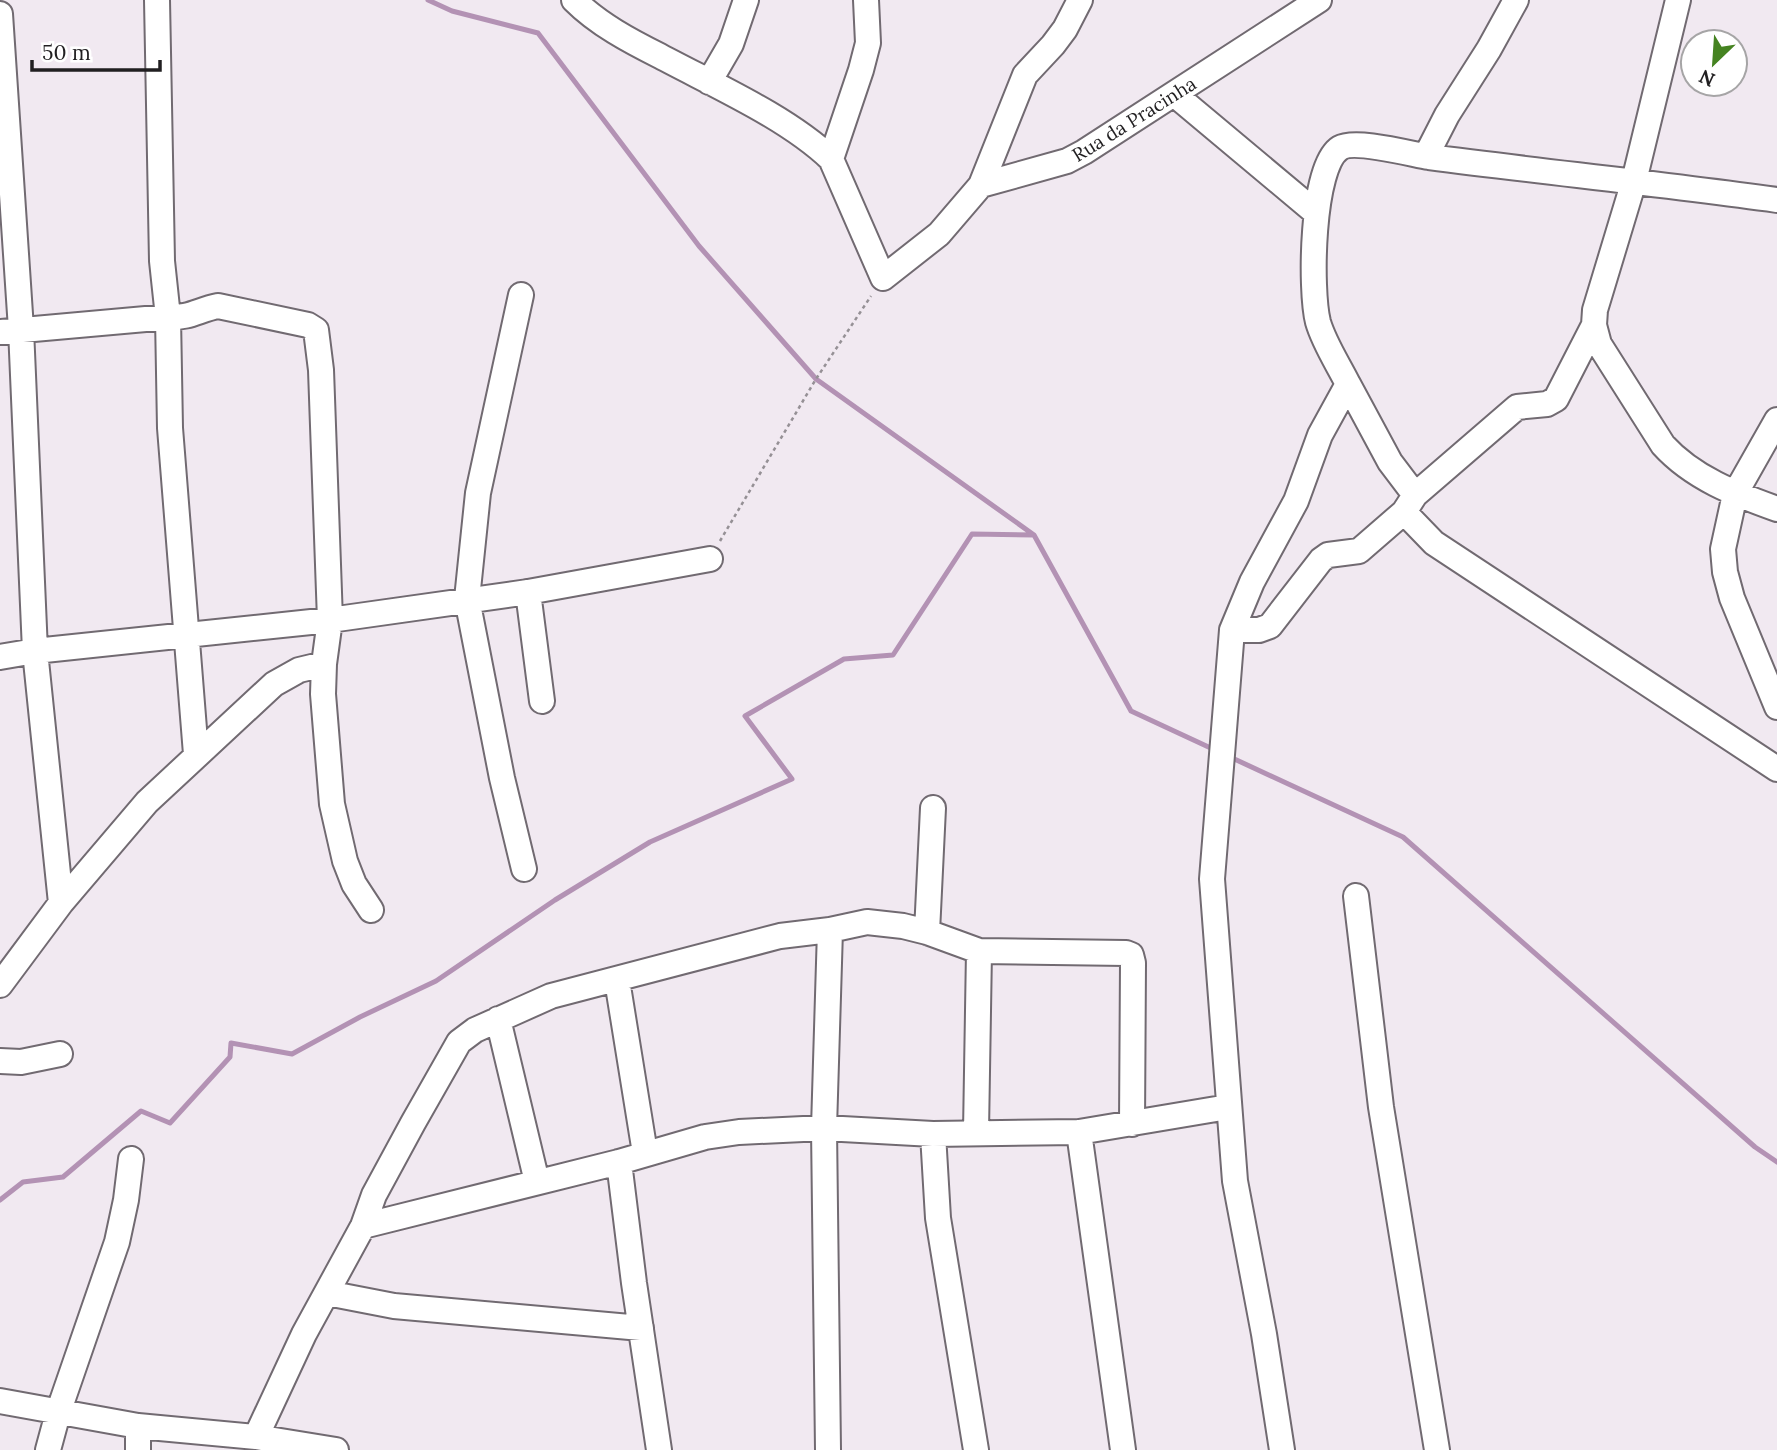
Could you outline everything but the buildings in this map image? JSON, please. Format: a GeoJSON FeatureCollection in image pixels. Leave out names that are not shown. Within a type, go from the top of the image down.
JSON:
{"type":"FeatureCollection","features":[{"type":"Feature","properties":{"kind":"street"},"geometry":{"type":"LineString","coordinates":[[157,0],[162,261],[168,317],[170,428],[196,754]]}},
{"type":"Feature","properties":{"kind":"street"},"geometry":{"type":"LineString","coordinates":[[574,0],[628,40],[800,132],[831,159],[883,278],[939,234],[981,185],[1025,75],[1054,45],[1080,0]]}},
{"type":"Feature","properties":{"kind":"street"},"geometry":{"type":"LineString","coordinates":[[709,82],[732,44],[746,0]]}},
{"type":"Feature","properties":{"kind":"street"},"geometry":{"type":"LineString","coordinates":[[831,159],[868,43],[866,0]]}},
{"type":"Feature","properties":{"kind":"street","name":"Rua da Pracinha"},"geometry":{"type":"LineString","coordinates":[[981,185],[1066,160],[1084,152],[1319,0]]}},
{"type":"Feature","properties":{"kind":"street"},"geometry":{"type":"LineString","coordinates":[[1426,156],[1516,0]]}},
{"type":"Feature","properties":{"kind":"street"},"geometry":{"type":"LineString","coordinates":[[1678,0],[1634,181],[1595,310],[1594,325],[1599,344],[1663,445],[1683,466],[1735,494],[1777,509]]}},
{"type":"Feature","properties":{"kind":"street"},"geometry":{"type":"LineString","coordinates":[[0,14],[10,331],[35,651],[61,903]]}},
{"type":"Feature","properties":{"kind":"street"},"geometry":{"type":"LineString","coordinates":[[1174,94],[1315,212]]}},
{"type":"Feature","properties":{"kind":"street"},"geometry":{"type":"LineString","coordinates":[[1777,200],[1356,145],[1341,147],[1330,159],[1315,212],[1314,303],[1319,325],[1348,384],[1410,504],[1434,542],[1777,769]]}},
{"type":"Feature","properties":{"kind":"street"},"geometry":{"type":"LineString","coordinates":[[521,295],[478,493],[467,599],[502,778],[524,869]]}},
{"type":"Feature","properties":{"kind":"street"},"geometry":{"type":"LineString","coordinates":[[10,331],[190,316],[205,308],[218,306],[308,325],[316,330],[321,370],[330,620],[323,694],[332,804],[345,861],[354,884],[371,910]]}},
{"type":"Feature","properties":{"kind":"street"},"geometry":{"type":"LineString","coordinates":[[1232,630],[1259,630],[1270,626],[1321,560],[1328,555],[1359,551],[1517,407],[1547,404],[1556,399],[1594,325]]}},
{"type":"Feature","properties":{"kind":"street"},"geometry":{"type":"LineString","coordinates":[[1282,1450],[1264,1334],[1235,1181],[1212,879],[1232,630],[1252,582],[1296,501],[1320,435],[1348,384]]}},
{"type":"Feature","properties":{"kind":"street"},"geometry":{"type":"LineString","coordinates":[[1777,420],[1735,494],[1723,549],[1725,572],[1732,598],[1777,707]]}},
{"type":"Feature","properties":{"kind":"street"},"geometry":{"type":"LineString","coordinates":[[0,657],[330,620],[528,592],[710,559]]}},
{"type":"Feature","properties":{"kind":"street"},"geometry":{"type":"LineString","coordinates":[[528,592],[542,701]]}},
{"type":"Feature","properties":{"kind":"street"},"geometry":{"type":"LineString","coordinates":[[0,985],[61,903],[147,802],[274,684],[299,670],[324,664]]}},
{"type":"Feature","properties":{"kind":"street"},"geometry":{"type":"LineString","coordinates":[[927,932],[933,808]]}},
{"type":"Feature","properties":{"kind":"street"},"geometry":{"type":"LineString","coordinates":[[1356,896],[1381,1107],[1437,1450]]}},
{"type":"Feature","properties":{"kind":"street"},"geometry":{"type":"LineString","coordinates":[[256,1437],[271,1401],[363,1226],[374,1195],[459,1042],[498,1018],[551,996],[780,936],[867,922],[927,932],[979,951],[1126,953],[1131,956],[1132,1124]]}},
{"type":"Feature","properties":{"kind":"street"},"geometry":{"type":"LineString","coordinates":[[828,1450],[824,1128],[830,930]]}},
{"type":"Feature","properties":{"kind":"street"},"geometry":{"type":"LineString","coordinates":[[975,1132],[979,951]]}},
{"type":"Feature","properties":{"kind":"street"},"geometry":{"type":"LineString","coordinates":[[617,980],[645,1153]]}},
{"type":"Feature","properties":{"kind":"street"},"geometry":{"type":"LineString","coordinates":[[498,1018],[537,1182]]}},
{"type":"Feature","properties":{"kind":"street"},"geometry":{"type":"LineString","coordinates":[[0,1060],[22,1062],[60,1054]]}},
{"type":"Feature","properties":{"kind":"street"},"geometry":{"type":"LineString","coordinates":[[363,1226],[727,1133],[824,1128],[933,1134],[1079,1132],[1228,1107]]}},
{"type":"Feature","properties":{"kind":"street"},"geometry":{"type":"LineString","coordinates":[[1079,1132],[1123,1450]]}},
{"type":"Feature","properties":{"kind":"street"},"geometry":{"type":"LineString","coordinates":[[933,1134],[939,1218],[976,1450]]}},
{"type":"Feature","properties":{"kind":"street"},"geometry":{"type":"LineString","coordinates":[[48,1450],[58,1413],[117,1242],[131,1159]]}},
{"type":"Feature","properties":{"kind":"street"},"geometry":{"type":"LineString","coordinates":[[619,1162],[659,1450]]}},
{"type":"Feature","properties":{"kind":"street"},"geometry":{"type":"LineString","coordinates":[[327,1293],[394,1306],[641,1328]]}},
{"type":"Feature","properties":{"kind":"street"},"geometry":{"type":"LineString","coordinates":[[0,1401],[58,1413],[138,1438],[210,1441],[256,1437],[336,1450]]}},
{"type":"Feature","properties":{"kind":"path"},"geometry":{"type":"LineString","coordinates":[[710,559],[816,379],[883,278]]}},
{"type":"Feature","properties":{"kind":"waterway"},"geometry":{"type":"LineString","coordinates":[[428,0],[452,11],[538,33],[699,246],[816,379],[1034,535],[1131,711],[1215,750]]}},
{"type":"Feature","properties":{"kind":"waterway"},"geometry":{"type":"LineString","coordinates":[[0,1200],[23,1182],[63,1177],[141,1111],[170,1123],[230,1057],[231,1043],[292,1054],[360,1017],[436,981],[555,900],[650,842],[792,779],[745,716],[844,659],[893,655],[972,534],[1034,535]]}},
{"type":"Feature","properties":{"kind":"waterway"},"geometry":{"type":"LineString","coordinates":[[1230,757],[1403,837],[1755,1147],[1777,1162]]}}]}
